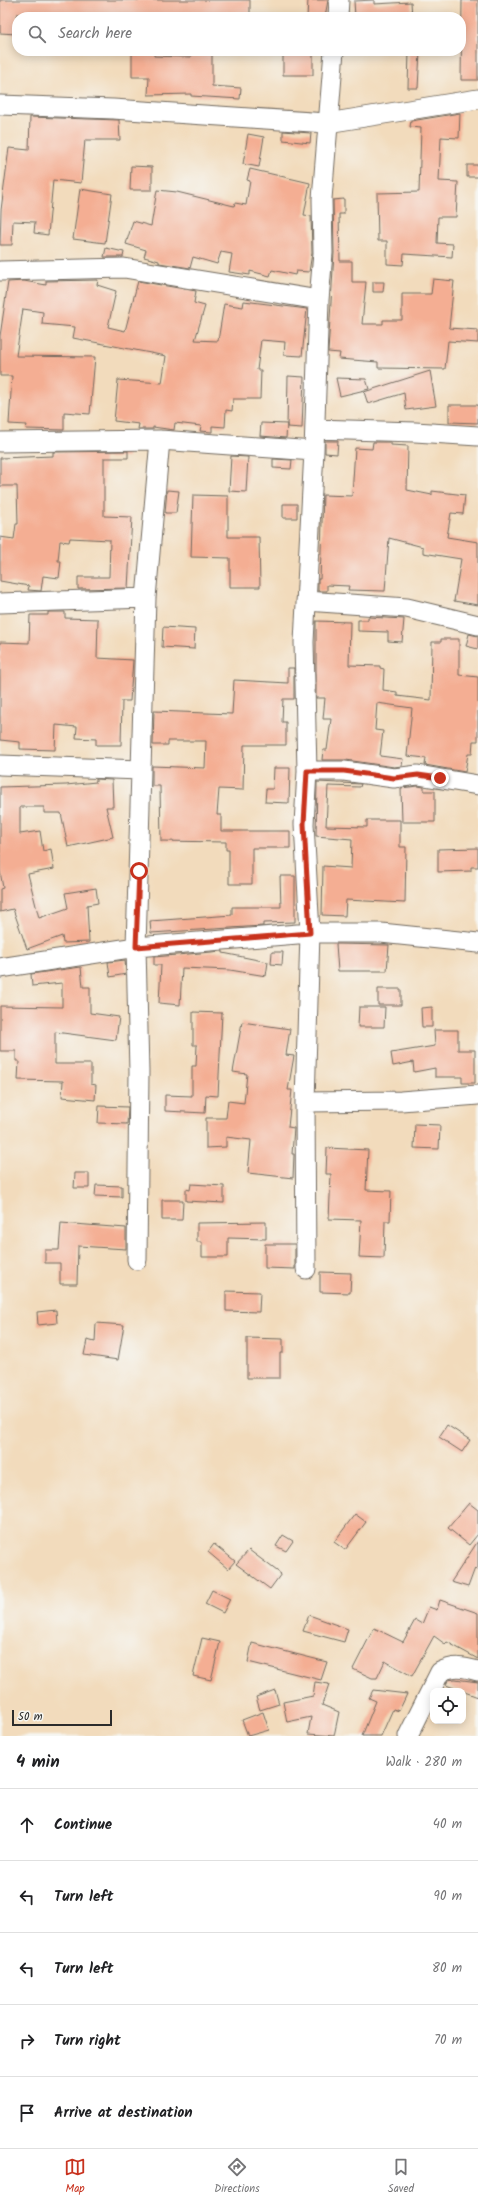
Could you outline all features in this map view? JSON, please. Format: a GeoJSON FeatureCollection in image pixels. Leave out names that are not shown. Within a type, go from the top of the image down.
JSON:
{"type":"FeatureCollection","features":[{"type":"Feature","properties":{"kind":"street"},"geometry":{"type":"LineString","coordinates":[[339,12],[340,0]]}},
{"type":"Feature","properties":{"kind":"street"},"geometry":{"type":"LineString","coordinates":[[306,1269],[305,1102],[310,933],[304,824],[307,771],[304,642],[315,429],[318,300],[323,253],[322,199],[334,56]]}},
{"type":"Feature","properties":{"kind":"street"},"geometry":{"type":"LineString","coordinates":[[0,105],[113,109],[327,123],[478,99]]}},
{"type":"Feature","properties":{"kind":"street"},"geometry":{"type":"LineString","coordinates":[[0,271],[87,267],[124,268],[318,300]]}},
{"type":"Feature","properties":{"kind":"street"},"geometry":{"type":"LineString","coordinates":[[315,429],[408,431],[478,436]]}},
{"type":"Feature","properties":{"kind":"street"},"geometry":{"type":"LineString","coordinates":[[0,442],[160,440],[314,451]]}},
{"type":"Feature","properties":{"kind":"street"},"geometry":{"type":"LineString","coordinates":[[137,1260],[139,1072],[136,947],[146,598],[160,440]]}},
{"type":"Feature","properties":{"kind":"street"},"geometry":{"type":"LineString","coordinates":[[0,603],[146,598]]}},
{"type":"Feature","properties":{"kind":"street"},"geometry":{"type":"LineString","coordinates":[[306,601],[407,608],[478,625]]}},
{"type":"Feature","properties":{"kind":"street"},"geometry":{"type":"LineString","coordinates":[[0,765],[141,770]]}},
{"type":"Feature","properties":{"kind":"street"},"geometry":{"type":"LineString","coordinates":[[307,771],[344,771],[394,778],[418,775],[478,784]]}},
{"type":"Feature","properties":{"kind":"street"},"geometry":{"type":"LineString","coordinates":[[0,968],[136,947],[310,933],[381,933],[478,943]]}},
{"type":"Feature","properties":{"kind":"street"},"geometry":{"type":"LineString","coordinates":[[305,1102],[401,1101],[478,1095]]}},
{"type":"Feature","properties":{"kind":"street"},"geometry":{"type":"LineString","coordinates":[[408,1736],[440,1672],[450,1667],[462,1667],[478,1671]]}},
{"type":"Feature","properties":{"kind":"building"},"geometry":{"type":"Polygon","coordinates":[[[0,0],[250,0],[250,12],[12,12],[12,34],[0,33],[0,0]]]}},
{"type":"Feature","properties":{"kind":"building"},"geometry":{"type":"Polygon","coordinates":[[[308,0],[328,0],[326,12],[307,12],[308,0]]]}},
{"type":"Feature","properties":{"kind":"building"},"geometry":{"type":"Polygon","coordinates":[[[374,0],[374,4],[411,2],[412,12],[355,12],[354,1],[374,0]]]}},
{"type":"Feature","properties":{"kind":"building"},"geometry":{"type":"Polygon","coordinates":[[[462,0],[478,0],[478,80],[461,80],[461,56],[466,56],[466,12],[462,12],[462,0]]]}},
{"type":"Feature","properties":{"kind":"building"},"geometry":{"type":"Polygon","coordinates":[[[132,56],[212,56],[212,86],[241,88],[240,99],[191,96],[191,94],[148,95],[149,77],[132,77],[132,56]]]}},
{"type":"Feature","properties":{"kind":"building"},"geometry":{"type":"Polygon","coordinates":[[[283,56],[313,56],[313,75],[283,75],[283,56]]]}},
{"type":"Feature","properties":{"kind":"building"},"geometry":{"type":"Polygon","coordinates":[[[409,56],[420,56],[418,88],[408,88],[409,56]]]}},
{"type":"Feature","properties":{"kind":"building"},"geometry":{"type":"Polygon","coordinates":[[[460,113],[459,138],[441,137],[439,181],[458,182],[456,217],[438,217],[437,243],[453,244],[452,257],[404,254],[403,265],[387,264],[387,241],[378,241],[377,193],[419,192],[421,128],[410,127],[411,121],[460,113]]]}},
{"type":"Feature","properties":{"kind":"building"},"geometry":{"type":"Polygon","coordinates":[[[30,117],[119,120],[120,140],[85,140],[81,183],[53,180],[48,235],[34,233],[35,222],[13,221],[12,245],[0,245],[1,210],[9,148],[29,150],[30,117]]]}},
{"type":"Feature","properties":{"kind":"building"},"geometry":{"type":"Polygon","coordinates":[[[283,131],[311,133],[310,143],[283,140],[283,131]]]}},
{"type":"Feature","properties":{"kind":"building"},"geometry":{"type":"Polygon","coordinates":[[[248,134],[264,137],[259,167],[243,164],[248,134]]]}},
{"type":"Feature","properties":{"kind":"building"},"geometry":{"type":"Polygon","coordinates":[[[467,165],[478,165],[478,177],[467,177],[467,165]]]}},
{"type":"Feature","properties":{"kind":"building"},"geometry":{"type":"Polygon","coordinates":[[[131,166],[152,167],[152,190],[130,190],[131,166]]]}},
{"type":"Feature","properties":{"kind":"building"},"geometry":{"type":"Polygon","coordinates":[[[250,169],[310,183],[304,215],[311,216],[312,253],[309,272],[296,271],[295,275],[272,270],[270,276],[250,271],[250,275],[229,272],[232,254],[221,252],[217,264],[193,257],[190,268],[159,263],[159,261],[144,257],[146,250],[126,244],[133,221],[151,226],[157,190],[177,192],[234,206],[235,203],[246,205],[250,181],[247,180],[250,169]]]}},
{"type":"Feature","properties":{"kind":"building"},"geometry":{"type":"Polygon","coordinates":[[[80,189],[112,194],[105,243],[73,239],[80,189]]]}},
{"type":"Feature","properties":{"kind":"building"},"geometry":{"type":"Polygon","coordinates":[[[344,199],[344,214],[339,214],[340,261],[352,261],[352,282],[366,282],[362,324],[383,324],[383,320],[402,320],[402,294],[431,294],[433,279],[454,281],[449,328],[478,330],[478,343],[448,341],[445,369],[378,368],[378,362],[339,359],[340,353],[328,352],[334,253],[333,200],[344,199]]]}},
{"type":"Feature","properties":{"kind":"building"},"geometry":{"type":"Polygon","coordinates":[[[106,248],[124,252],[123,257],[104,257],[106,248]]]}},
{"type":"Feature","properties":{"kind":"building"},"geometry":{"type":"Polygon","coordinates":[[[98,280],[97,285],[116,291],[108,327],[125,331],[138,281],[196,291],[194,303],[205,306],[195,340],[218,341],[224,304],[243,307],[244,301],[307,309],[302,356],[284,355],[285,342],[261,340],[257,370],[261,370],[260,399],[233,399],[232,411],[226,410],[225,427],[212,426],[212,432],[200,431],[201,426],[175,423],[174,430],[153,427],[153,429],[138,429],[139,424],[114,421],[118,380],[162,383],[166,356],[73,338],[75,327],[42,324],[43,312],[23,309],[16,356],[95,357],[90,414],[64,412],[64,430],[26,429],[27,425],[9,424],[12,376],[0,376],[0,336],[8,282],[24,281],[46,285],[46,281],[98,280]]]}},
{"type":"Feature","properties":{"kind":"building"},"geometry":{"type":"Polygon","coordinates":[[[373,282],[384,282],[383,292],[373,292],[373,282]]]}},
{"type":"Feature","properties":{"kind":"building"},"geometry":{"type":"Polygon","coordinates":[[[430,371],[436,406],[406,410],[404,393],[368,404],[364,392],[430,371]]]}},
{"type":"Feature","properties":{"kind":"building"},"geometry":{"type":"Polygon","coordinates":[[[288,376],[304,377],[302,428],[287,427],[288,376]]]}},
{"type":"Feature","properties":{"kind":"building"},"geometry":{"type":"Polygon","coordinates":[[[336,378],[366,379],[369,389],[340,396],[336,378]]]}},
{"type":"Feature","properties":{"kind":"building"},"geometry":{"type":"Polygon","coordinates":[[[449,405],[478,405],[478,423],[449,422],[449,405]]]}},
{"type":"Feature","properties":{"kind":"building"},"geometry":{"type":"Polygon","coordinates":[[[261,423],[287,424],[286,438],[260,436],[261,423]]]}},
{"type":"Feature","properties":{"kind":"building"},"geometry":{"type":"Polygon","coordinates":[[[325,441],[338,441],[337,454],[325,453],[325,441]]]}},
{"type":"Feature","properties":{"kind":"building"},"geometry":{"type":"Polygon","coordinates":[[[373,442],[391,442],[391,445],[408,446],[407,490],[432,495],[432,491],[465,495],[463,514],[451,513],[447,537],[478,542],[478,605],[454,601],[461,559],[423,553],[423,547],[389,538],[385,591],[348,590],[349,586],[327,585],[327,591],[318,591],[318,579],[320,579],[323,495],[352,496],[355,448],[372,449],[373,442]]]}},
{"type":"Feature","properties":{"kind":"building"},"geometry":{"type":"Polygon","coordinates":[[[128,451],[128,458],[104,458],[104,516],[132,517],[128,588],[78,589],[78,577],[109,577],[110,540],[70,538],[69,542],[60,541],[58,561],[61,561],[59,578],[43,576],[41,591],[28,590],[29,586],[0,581],[0,537],[14,539],[16,524],[18,524],[17,486],[0,486],[0,458],[53,456],[53,452],[128,451]]]}},
{"type":"Feature","properties":{"kind":"building"},"geometry":{"type":"Polygon","coordinates":[[[231,456],[248,457],[246,492],[229,491],[231,456]]]}},
{"type":"Feature","properties":{"kind":"building"},"geometry":{"type":"Polygon","coordinates":[[[273,459],[292,460],[291,469],[273,468],[273,459]]]}},
{"type":"Feature","properties":{"kind":"building"},"geometry":{"type":"Polygon","coordinates":[[[167,490],[179,491],[176,513],[165,513],[167,490]]]}},
{"type":"Feature","properties":{"kind":"building"},"geometry":{"type":"Polygon","coordinates":[[[193,495],[228,496],[228,537],[259,537],[260,587],[230,587],[230,558],[191,557],[193,495]]]}},
{"type":"Feature","properties":{"kind":"building"},"geometry":{"type":"Polygon","coordinates":[[[283,504],[297,504],[297,518],[283,518],[283,504]]]}},
{"type":"Feature","properties":{"kind":"building"},"geometry":{"type":"Polygon","coordinates":[[[48,612],[65,612],[65,618],[98,619],[97,658],[133,660],[130,701],[122,701],[121,745],[96,745],[96,739],[76,738],[77,727],[56,725],[55,750],[20,749],[20,742],[0,740],[0,642],[29,643],[30,615],[48,615],[48,612]]]}},
{"type":"Feature","properties":{"kind":"building"},"geometry":{"type":"Polygon","coordinates":[[[368,617],[404,619],[402,642],[388,641],[388,632],[358,631],[358,620],[368,620],[368,617]]]}},
{"type":"Feature","properties":{"kind":"building"},"geometry":{"type":"Polygon","coordinates":[[[316,621],[350,622],[349,665],[380,666],[380,668],[384,669],[383,690],[397,692],[397,696],[431,700],[432,642],[441,642],[441,639],[459,639],[459,675],[478,677],[478,741],[473,741],[472,754],[468,754],[465,772],[425,765],[426,758],[407,756],[412,708],[377,703],[375,730],[383,731],[380,756],[403,759],[402,766],[394,767],[346,760],[322,760],[323,750],[327,750],[331,719],[323,719],[325,698],[316,698],[316,621]]]}},
{"type":"Feature","properties":{"kind":"building"},"geometry":{"type":"Polygon","coordinates":[[[163,627],[195,629],[194,649],[162,647],[163,627]]]}},
{"type":"Feature","properties":{"kind":"building"},"geometry":{"type":"Polygon","coordinates":[[[469,634],[478,636],[478,649],[466,646],[469,634]]]}},
{"type":"Feature","properties":{"kind":"building"},"geometry":{"type":"Polygon","coordinates":[[[288,668],[294,668],[294,699],[283,699],[282,722],[286,722],[286,745],[244,745],[243,790],[219,789],[217,815],[221,815],[221,831],[290,831],[290,848],[252,848],[252,884],[229,884],[229,850],[226,850],[226,842],[161,841],[160,786],[152,786],[152,766],[205,768],[206,741],[168,741],[168,745],[153,745],[154,711],[232,714],[234,680],[288,683],[288,668]]]}},
{"type":"Feature","properties":{"kind":"building"},"geometry":{"type":"Polygon","coordinates":[[[274,768],[290,768],[289,803],[265,802],[266,789],[273,789],[274,768]]]}},
{"type":"Feature","properties":{"kind":"building"},"geometry":{"type":"Polygon","coordinates":[[[96,779],[112,780],[113,807],[106,807],[113,837],[68,847],[61,813],[44,813],[44,807],[20,807],[20,834],[40,831],[43,851],[51,849],[54,869],[28,874],[39,918],[68,908],[65,893],[96,888],[98,903],[87,905],[89,942],[63,943],[62,936],[27,949],[13,909],[0,912],[0,889],[3,888],[0,871],[0,787],[66,785],[96,782],[96,779]]]}},
{"type":"Feature","properties":{"kind":"building"},"geometry":{"type":"Polygon","coordinates":[[[317,782],[361,784],[360,787],[328,786],[326,826],[367,827],[367,820],[400,820],[400,847],[406,847],[405,903],[346,900],[345,916],[322,915],[323,866],[351,868],[352,839],[316,836],[317,782]]]}},
{"type":"Feature","properties":{"kind":"building"},"geometry":{"type":"Polygon","coordinates":[[[418,786],[424,787],[424,791],[435,791],[435,822],[402,822],[401,788],[418,786]]]}},
{"type":"Feature","properties":{"kind":"building"},"geometry":{"type":"Polygon","coordinates":[[[478,848],[478,867],[471,867],[471,871],[438,872],[438,849],[478,848]]]}},
{"type":"Feature","properties":{"kind":"building"},"geometry":{"type":"Polygon","coordinates":[[[280,876],[295,876],[295,922],[263,923],[263,926],[151,933],[150,921],[232,915],[232,907],[281,907],[280,876]]]}},
{"type":"Feature","properties":{"kind":"building"},"geometry":{"type":"Polygon","coordinates":[[[336,944],[389,945],[387,971],[338,971],[336,944]]]}},
{"type":"Feature","properties":{"kind":"building"},"geometry":{"type":"Polygon","coordinates":[[[223,951],[223,953],[268,962],[266,976],[230,970],[182,968],[180,1005],[159,1003],[161,965],[154,965],[154,957],[223,951]]]}},
{"type":"Feature","properties":{"kind":"building"},"geometry":{"type":"Polygon","coordinates":[[[272,952],[283,952],[282,965],[271,964],[272,952]]]}},
{"type":"Feature","properties":{"kind":"building"},"geometry":{"type":"Polygon","coordinates":[[[125,960],[126,974],[110,977],[108,962],[125,960]]]}},
{"type":"Feature","properties":{"kind":"building"},"geometry":{"type":"Polygon","coordinates":[[[81,967],[83,987],[90,987],[90,1013],[119,1017],[116,1040],[55,1032],[55,1064],[91,1064],[91,1084],[96,1085],[95,1100],[62,1097],[63,1081],[18,1080],[19,1061],[16,1061],[16,1051],[0,1051],[0,1006],[62,1007],[62,983],[32,986],[31,974],[81,967]]]}},
{"type":"Feature","properties":{"kind":"building"},"geometry":{"type":"Polygon","coordinates":[[[378,989],[401,989],[401,1005],[378,1005],[378,989]]]}},
{"type":"Feature","properties":{"kind":"building"},"geometry":{"type":"Polygon","coordinates":[[[359,1007],[385,1007],[384,1027],[358,1027],[359,1007]]]}},
{"type":"Feature","properties":{"kind":"building"},"geometry":{"type":"Polygon","coordinates":[[[432,1007],[432,1027],[422,1027],[421,1008],[432,1007]]]}},
{"type":"Feature","properties":{"kind":"building"},"geometry":{"type":"Polygon","coordinates":[[[193,1012],[222,1013],[218,1096],[206,1095],[205,1113],[165,1111],[165,1095],[192,1096],[192,1066],[196,1066],[197,1045],[193,1045],[193,1012]]]}},
{"type":"Feature","properties":{"kind":"building"},"geometry":{"type":"Polygon","coordinates":[[[242,1022],[290,1029],[286,1055],[294,1056],[288,1090],[292,1090],[288,1127],[294,1128],[292,1154],[294,1154],[293,1178],[248,1173],[251,1140],[226,1137],[226,1147],[206,1148],[206,1118],[226,1118],[228,1101],[244,1103],[247,1074],[233,1072],[242,1022]]]}},
{"type":"Feature","properties":{"kind":"building"},"geometry":{"type":"Polygon","coordinates":[[[434,1030],[458,1030],[458,1050],[475,1050],[475,1083],[462,1083],[462,1077],[435,1077],[435,1068],[414,1072],[413,1062],[393,1066],[391,1053],[435,1046],[434,1030]]]}},
{"type":"Feature","properties":{"kind":"building"},"geometry":{"type":"Polygon","coordinates":[[[99,1106],[128,1107],[127,1124],[98,1123],[99,1106]]]}},
{"type":"Feature","properties":{"kind":"building"},"geometry":{"type":"Polygon","coordinates":[[[415,1124],[440,1125],[439,1149],[414,1148],[415,1124]]]}},
{"type":"Feature","properties":{"kind":"building"},"geometry":{"type":"Polygon","coordinates":[[[327,1148],[368,1150],[366,1190],[391,1191],[390,1221],[385,1221],[384,1258],[359,1257],[361,1220],[329,1219],[331,1174],[326,1174],[327,1148]]]}},
{"type":"Feature","properties":{"kind":"building"},"geometry":{"type":"Polygon","coordinates":[[[75,1173],[89,1173],[89,1188],[74,1188],[75,1173]]]}},
{"type":"Feature","properties":{"kind":"building"},"geometry":{"type":"Polygon","coordinates":[[[191,1184],[224,1186],[224,1203],[186,1201],[186,1189],[190,1190],[191,1184]]]}},
{"type":"Feature","properties":{"kind":"building"},"geometry":{"type":"Polygon","coordinates":[[[96,1185],[122,1186],[122,1197],[95,1196],[96,1185]]]}},
{"type":"Feature","properties":{"kind":"building"},"geometry":{"type":"Polygon","coordinates":[[[162,1200],[183,1200],[182,1220],[162,1220],[162,1200]]]}},
{"type":"Feature","properties":{"kind":"building"},"geometry":{"type":"Polygon","coordinates":[[[266,1222],[266,1239],[228,1238],[228,1257],[202,1257],[202,1242],[197,1242],[197,1223],[266,1222]]]}},
{"type":"Feature","properties":{"kind":"building"},"geometry":{"type":"Polygon","coordinates":[[[61,1223],[126,1228],[126,1249],[78,1246],[77,1284],[60,1284],[60,1263],[45,1263],[45,1250],[59,1250],[61,1223]]]}},
{"type":"Feature","properties":{"kind":"building"},"geometry":{"type":"Polygon","coordinates":[[[265,1244],[295,1244],[295,1269],[265,1268],[265,1244]]]}},
{"type":"Feature","properties":{"kind":"building"},"geometry":{"type":"Polygon","coordinates":[[[320,1272],[351,1273],[350,1293],[320,1292],[320,1272]]]}},
{"type":"Feature","properties":{"kind":"building"},"geometry":{"type":"Polygon","coordinates":[[[226,1291],[260,1292],[259,1312],[226,1311],[226,1291]]]}},
{"type":"Feature","properties":{"kind":"building"},"geometry":{"type":"Polygon","coordinates":[[[56,1310],[57,1323],[38,1325],[37,1312],[56,1310]]]}},
{"type":"Feature","properties":{"kind":"building"},"geometry":{"type":"Polygon","coordinates":[[[96,1323],[124,1325],[118,1360],[84,1355],[87,1340],[95,1342],[96,1323]]]}},
{"type":"Feature","properties":{"kind":"building"},"geometry":{"type":"Polygon","coordinates":[[[247,1338],[283,1339],[283,1353],[280,1353],[280,1378],[247,1378],[247,1338]]]}},
{"type":"Feature","properties":{"kind":"building"},"geometry":{"type":"Polygon","coordinates":[[[447,1425],[470,1440],[462,1452],[439,1437],[447,1425]]]}},
{"type":"Feature","properties":{"kind":"building"},"geometry":{"type":"Polygon","coordinates":[[[469,1503],[478,1510],[478,1534],[469,1545],[448,1528],[469,1503]]]}},
{"type":"Feature","properties":{"kind":"building"},"geometry":{"type":"Polygon","coordinates":[[[355,1514],[366,1522],[345,1550],[334,1542],[355,1514]]]}},
{"type":"Feature","properties":{"kind":"building"},"geometry":{"type":"Polygon","coordinates":[[[283,1535],[293,1541],[286,1551],[276,1546],[283,1535]]]}},
{"type":"Feature","properties":{"kind":"building"},"geometry":{"type":"Polygon","coordinates":[[[478,1541],[478,1571],[475,1568],[468,1587],[451,1582],[478,1541]]]}},
{"type":"Feature","properties":{"kind":"building"},"geometry":{"type":"Polygon","coordinates":[[[214,1544],[235,1561],[228,1569],[208,1552],[214,1544]]]}},
{"type":"Feature","properties":{"kind":"building"},"geometry":{"type":"Polygon","coordinates":[[[249,1550],[281,1574],[270,1589],[236,1564],[249,1550]]]}},
{"type":"Feature","properties":{"kind":"building"},"geometry":{"type":"Polygon","coordinates":[[[212,1590],[230,1599],[223,1613],[205,1604],[212,1590]]]}},
{"type":"Feature","properties":{"kind":"building"},"geometry":{"type":"Polygon","coordinates":[[[440,1600],[478,1613],[478,1659],[447,1642],[445,1644],[434,1636],[412,1676],[385,1661],[377,1678],[372,1678],[353,1669],[374,1628],[403,1642],[415,1620],[422,1624],[429,1607],[437,1610],[440,1600]]]}},
{"type":"Feature","properties":{"kind":"building"},"geometry":{"type":"Polygon","coordinates":[[[309,1615],[348,1629],[344,1642],[303,1631],[309,1615]]]}},
{"type":"Feature","properties":{"kind":"building"},"geometry":{"type":"Polygon","coordinates":[[[202,1638],[220,1642],[211,1680],[193,1676],[202,1638]]]}},
{"type":"Feature","properties":{"kind":"building"},"geometry":{"type":"Polygon","coordinates":[[[252,1643],[327,1662],[321,1680],[248,1662],[252,1643]]]}},
{"type":"Feature","properties":{"kind":"building"},"geometry":{"type":"Polygon","coordinates":[[[455,1679],[478,1682],[478,1697],[466,1692],[466,1688],[454,1688],[446,1685],[448,1680],[455,1679]]]}},
{"type":"Feature","properties":{"kind":"building"},"geometry":{"type":"Polygon","coordinates":[[[315,1682],[329,1684],[322,1705],[339,1712],[334,1736],[308,1734],[311,1717],[287,1722],[283,1702],[313,1696],[315,1682]]]}},
{"type":"Feature","properties":{"kind":"building"},"geometry":{"type":"Polygon","coordinates":[[[275,1690],[279,1704],[260,1710],[256,1697],[275,1690]]]}},
{"type":"Feature","properties":{"kind":"building"},"geometry":{"type":"Polygon","coordinates":[[[373,1690],[407,1694],[399,1711],[393,1709],[381,1736],[362,1736],[376,1701],[369,1698],[373,1690]]]}},
{"type":"Feature","properties":{"kind":"building"},"geometry":{"type":"Polygon","coordinates":[[[263,1712],[269,1730],[248,1736],[242,1720],[263,1712]]]}},
{"type":"Feature","properties":{"kind":"route"},"geometry":{"type":"LineString","coordinates":[[139,871],[136,947],[310,933],[304,824],[307,771],[344,771],[394,778],[418,775],[440,778]]}}]}
